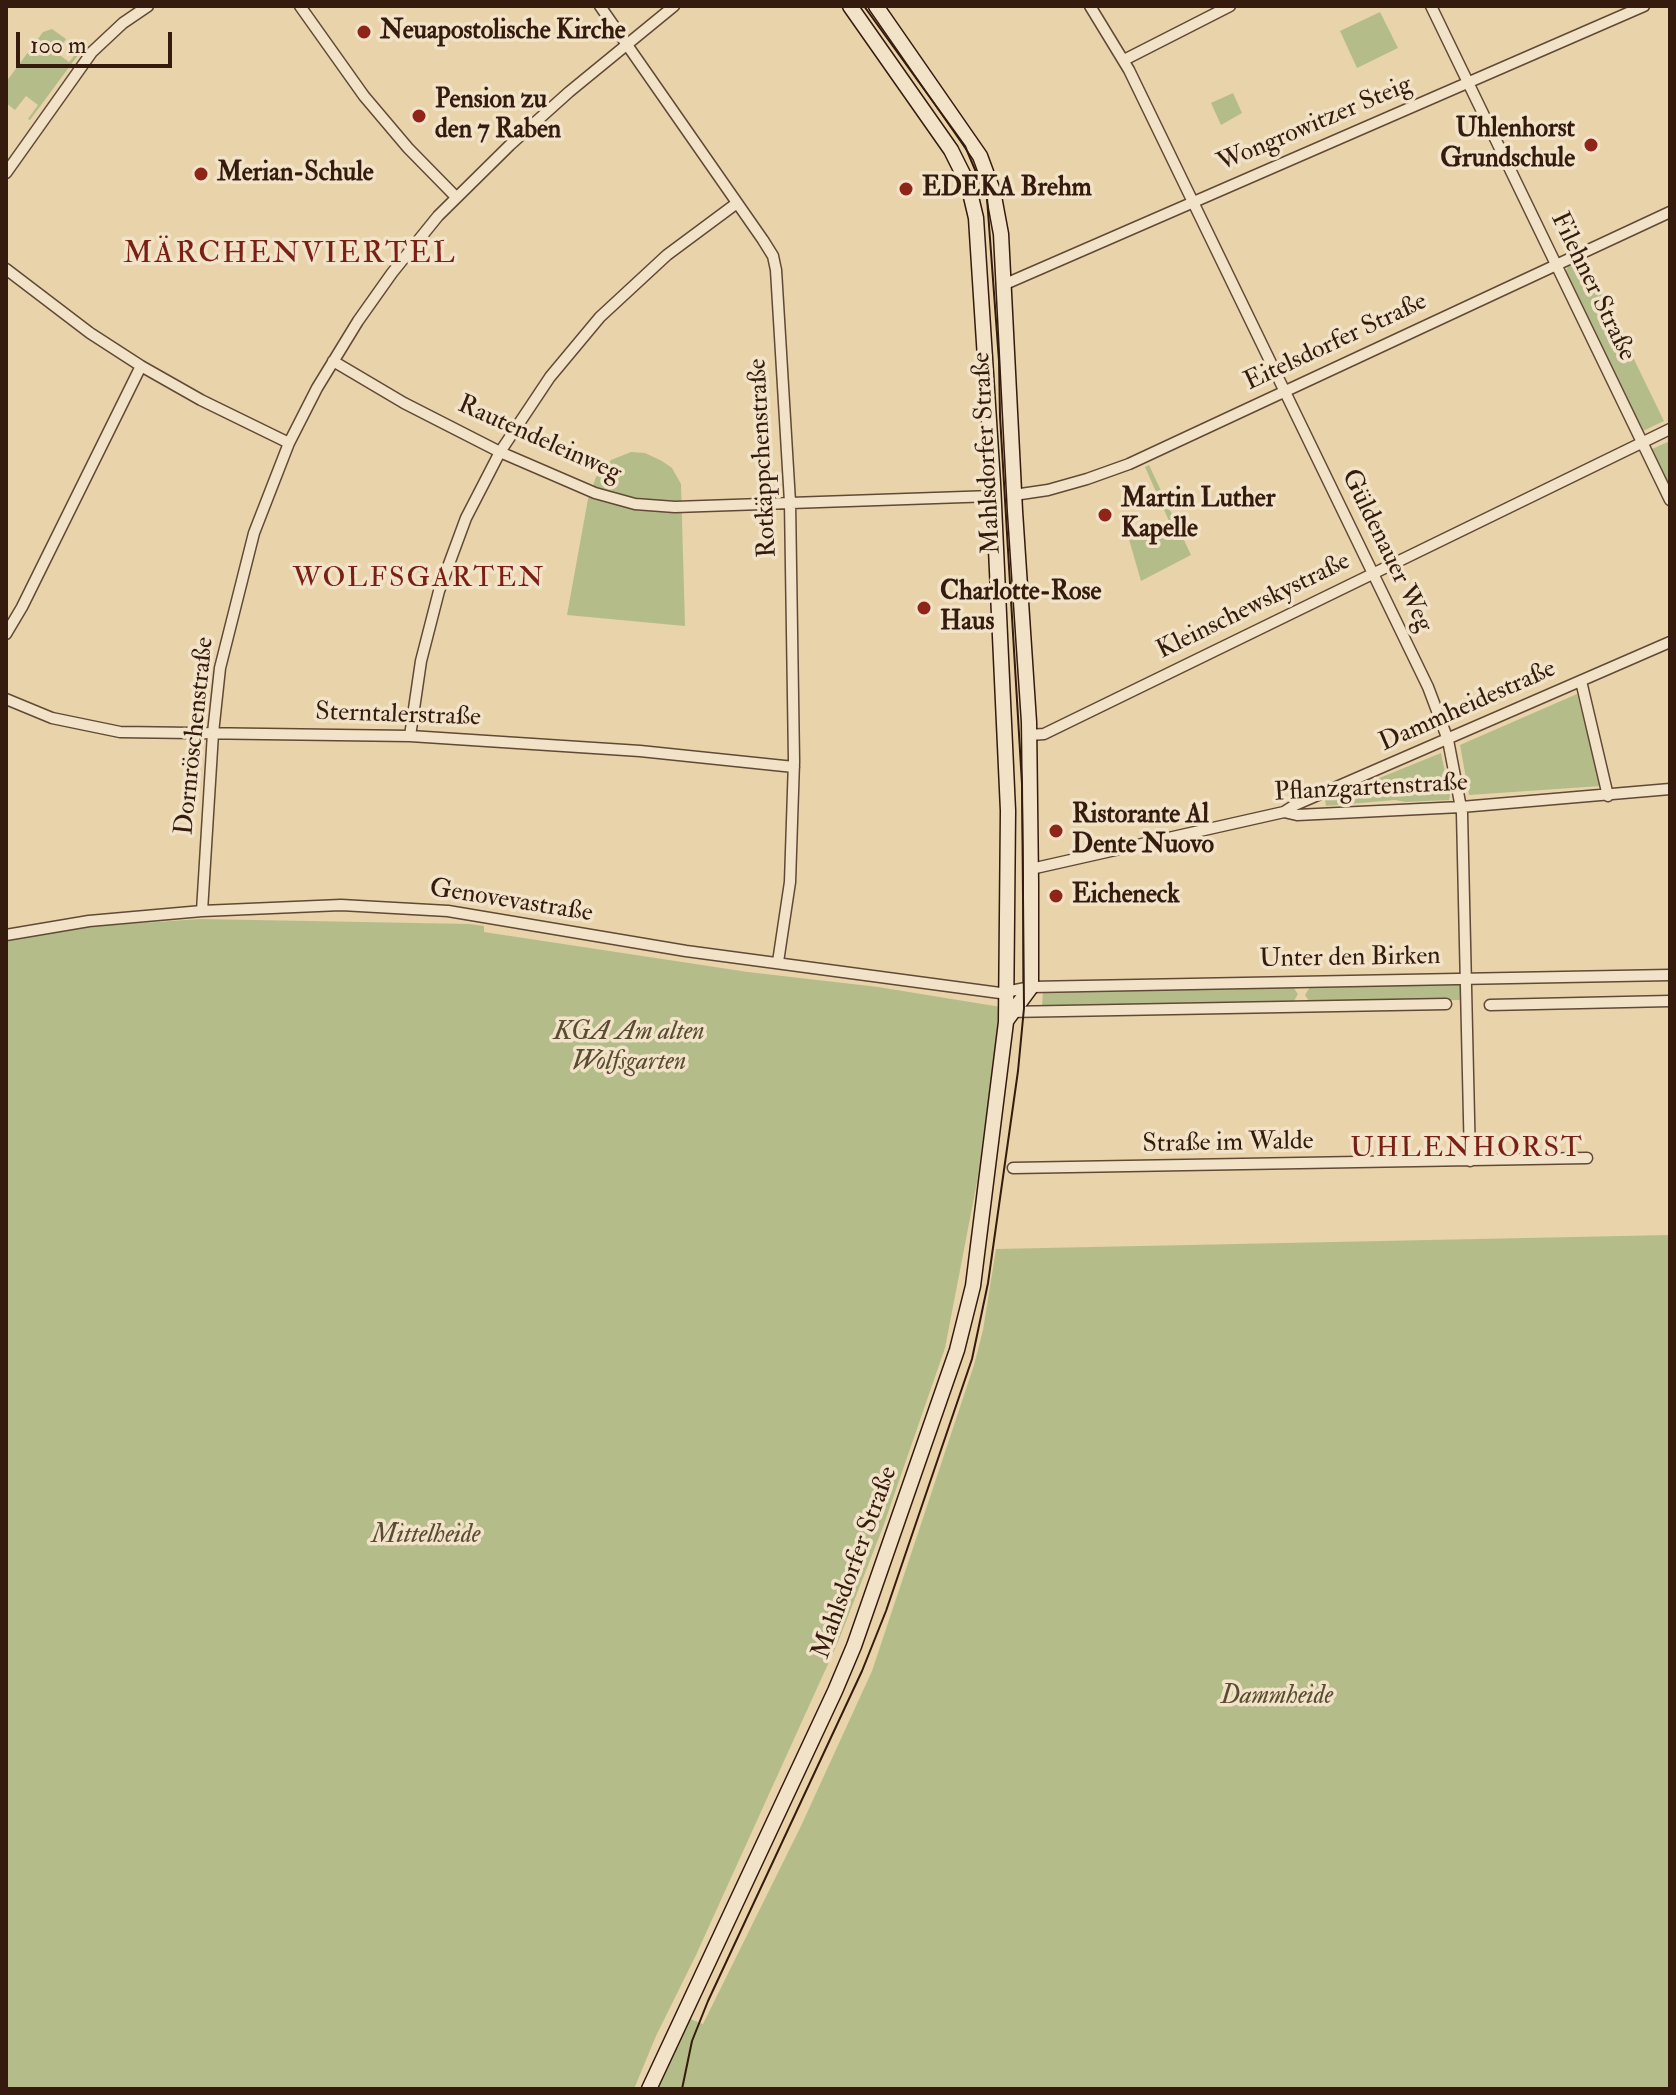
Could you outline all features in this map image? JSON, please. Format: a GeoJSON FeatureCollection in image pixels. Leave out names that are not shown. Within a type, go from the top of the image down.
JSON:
{"type":"FeatureCollection","features":[{"type":"Feature","properties":{"kind":"main road","name":"Mahlsdorfer Straße"},"geometry":{"type":"LineString","coordinates":[[649,2089],[854,1646],[957,1350],[973,1286],[1008,1016],[1008,811],[976,218],[962,168],[850,6]]}},
{"type":"Feature","properties":{"kind":"main road","name":"Mahlsdorfer Straße"},"geometry":{"type":"LineString","coordinates":[[876,6],[980,156],[998,211],[1029,735],[1031,869],[1031,987],[1008,1016]]}},
{"type":"Feature","properties":{"kind":"main road"},"geometry":{"type":"LineString","coordinates":[[981,286],[1003,285]]}},
{"type":"Feature","properties":{"kind":"main road"},"geometry":{"type":"LineString","coordinates":[[993,496],[1014,495]]}},
{"type":"Feature","properties":{"kind":"street"},"geometry":{"type":"LineString","coordinates":[[6,173],[92,52],[123,23],[148,6]]}},
{"type":"Feature","properties":{"kind":"street"},"geometry":{"type":"LineString","coordinates":[[300,6],[364,96],[408,148],[456,197]]}},
{"type":"Feature","properties":{"kind":"street","name":"Rotkäppchenstraße"},"geometry":{"type":"LineString","coordinates":[[600,6],[768,248],[776,270],[790,502],[794,767],[790,882],[778,962]]}},
{"type":"Feature","properties":{"kind":"street","name":"Dornröschenstraße"},"geometry":{"type":"LineString","coordinates":[[202,911],[220,668],[254,533],[289,443],[333,361],[392,273],[456,197],[558,101],[674,6]]}},
{"type":"Feature","properties":{"kind":"street","name":"Güldenauer Weg"},"geometry":{"type":"LineString","coordinates":[[1090,6],[1124,60],[1193,201],[1428,687],[1448,740],[1461,807],[1470,1161]]}},
{"type":"Feature","properties":{"kind":"street"},"geometry":{"type":"LineString","coordinates":[[1124,60],[1230,6]]}},
{"type":"Feature","properties":{"kind":"street","name":"Filehner Straße"},"geometry":{"type":"LineString","coordinates":[[1431,6],[1670,500]]}},
{"type":"Feature","properties":{"kind":"street","name":"Wongrowitzer Steig"},"geometry":{"type":"LineString","coordinates":[[1003,285],[1644,6]]}},
{"type":"Feature","properties":{"kind":"street"},"geometry":{"type":"LineString","coordinates":[[410,736],[421,661],[439,591],[466,518],[500,452],[557,368],[600,317],[667,255],[737,203]]}},
{"type":"Feature","properties":{"kind":"street","name":"Eitelsdorfer Straße"},"geometry":{"type":"LineString","coordinates":[[1014,495],[1074,483],[1129,464],[1670,212]]}},
{"type":"Feature","properties":{"kind":"street"},"geometry":{"type":"LineString","coordinates":[[6,269],[77,324],[141,366],[201,400],[289,443]]}},
{"type":"Feature","properties":{"kind":"street","name":"Rautendeleinweg"},"geometry":{"type":"LineString","coordinates":[[333,361],[404,403],[500,452],[595,493],[635,504],[675,507],[993,496]]}},
{"type":"Feature","properties":{"kind":"street"},"geometry":{"type":"LineString","coordinates":[[6,634],[141,366]]}},
{"type":"Feature","properties":{"kind":"street","name":"Kleinschewskystraße"},"geometry":{"type":"LineString","coordinates":[[1029,735],[1044,734],[1670,429]]}},
{"type":"Feature","properties":{"kind":"street","name":"Dammheidestraße"},"geometry":{"type":"LineString","coordinates":[[1284,812],[1670,642]]}},
{"type":"Feature","properties":{"kind":"street"},"geometry":{"type":"LineString","coordinates":[[1581,681],[1608,796]]}},
{"type":"Feature","properties":{"kind":"street","name":"Sterntalerstraße"},"geometry":{"type":"LineString","coordinates":[[6,699],[52,718],[97,729],[145,734],[410,736],[640,751],[794,767]]}},
{"type":"Feature","properties":{"kind":"street","name":"Pflanzgartenstraße"},"geometry":{"type":"LineString","coordinates":[[1031,869],[1284,812],[1297,815],[1461,807],[1670,789]]}},
{"type":"Feature","properties":{"kind":"street","name":"Genovevastraße"},"geometry":{"type":"LineString","coordinates":[[6,935],[89,921],[202,911],[341,905],[448,911],[659,947],[1008,992]]}},
{"type":"Feature","properties":{"kind":"street","name":"Unter den Birken"},"geometry":{"type":"LineString","coordinates":[[1008,992],[1031,987],[1670,975]]}},
{"type":"Feature","properties":{"kind":"street"},"geometry":{"type":"LineString","coordinates":[[1490,1005],[1670,1001]]}},
{"type":"Feature","properties":{"kind":"street","name":"Unter den Birken"},"geometry":{"type":"LineString","coordinates":[[1008,1016],[1446,1004]]}},
{"type":"Feature","properties":{"kind":"street","name":"Straße im Walde"},"geometry":{"type":"LineString","coordinates":[[1013,1168],[1587,1158]]}},
{"type":"Feature","properties":{"kind":"green space"},"geometry":{"type":"Polygon","coordinates":[[[1380,12],[1398,48],[1357,68],[1340,31],[1380,12]]]}},
{"type":"Feature","properties":{"kind":"green space"},"geometry":{"type":"Polygon","coordinates":[[[52,29],[66,39],[57,53],[69,62],[81,51],[30,120],[38,105],[26,96],[15,110],[6,103],[6,82],[43,32],[52,29]]]}},
{"type":"Feature","properties":{"kind":"green space"},"geometry":{"type":"Polygon","coordinates":[[[1233,93],[1242,113],[1221,125],[1211,103],[1233,93]]]}},
{"type":"Feature","properties":{"kind":"green space"},"geometry":{"type":"Polygon","coordinates":[[[1583,259],[1664,421],[1643,431],[1565,272],[1569,265],[1583,259]]]}},
{"type":"Feature","properties":{"kind":"green space"},"geometry":{"type":"Polygon","coordinates":[[[1670,441],[1670,488],[1652,449],[1670,441]]]}},
{"type":"Feature","properties":{"kind":"green space"},"geometry":{"type":"Polygon","coordinates":[[[631,452],[645,453],[662,461],[672,468],[681,484],[685,626],[567,615],[588,499],[596,477],[611,460],[631,452]]]}},
{"type":"Feature","properties":{"kind":"green space"},"geometry":{"type":"Polygon","coordinates":[[[1149,465],[1191,555],[1141,581],[1128,536],[1169,521],[1145,467],[1149,465]]]}},
{"type":"Feature","properties":{"kind":"green space"},"geometry":{"type":"Polygon","coordinates":[[[1577,694],[1601,786],[1469,795],[1460,745],[1577,694]]]}},
{"type":"Feature","properties":{"kind":"green space"},"geometry":{"type":"Polygon","coordinates":[[[1441,753],[1449,800],[1395,800],[1326,806],[1325,800],[1441,753]]]}},
{"type":"Feature","properties":{"kind":"green space","name":"Mittelheide"},"geometry":{"type":"Polygon","coordinates":[[[200,919],[470,924],[484,926],[484,932],[1001,1007],[977,1182],[945,1348],[883,1527],[838,1642],[634,2089],[6,2089],[6,941],[68,928],[200,919]]]}},
{"type":"Feature","properties":{"kind":"green space"},"geometry":{"type":"Polygon","coordinates":[[[1460,985],[1460,1000],[1309,1001],[1305,995],[1310,987],[1460,985]]]}},
{"type":"Feature","properties":{"kind":"green space"},"geometry":{"type":"Polygon","coordinates":[[[1293,987],[1298,994],[1294,1001],[1042,1006],[1043,991],[1293,987]]]}},
{"type":"Feature","properties":{"kind":"green space","name":"Dammheide"},"geometry":{"type":"Polygon","coordinates":[[[1670,1235],[1670,2089],[656,2089],[690,2019],[703,2024],[801,1826],[872,1671],[974,1365],[996,1249],[1670,1235]]]}},
{"type":"Feature","properties":{"kind":"tram line"},"geometry":{"type":"LineString","coordinates":[[682,2089],[692,2041],[708,2001],[862,1671],[886,1611],[972,1359],[988,1283],[1024,1008],[1022,784],[987,198],[965,146],[864,6]]}},
{"type":"Feature","properties":{"kind":"place","name":"Neuapostolische Kirche"},"geometry":{"type":"Point","coordinates":[364,32]}},
{"type":"Feature","properties":{"kind":"place","name":"Pension zu den 7 Raben"},"geometry":{"type":"Point","coordinates":[419,116]}},
{"type":"Feature","properties":{"kind":"place","name":"Uhlenhorst Grundschule"},"geometry":{"type":"Point","coordinates":[1591,145]}},
{"type":"Feature","properties":{"kind":"place","name":"Merian-Schule"},"geometry":{"type":"Point","coordinates":[201,174]}},
{"type":"Feature","properties":{"kind":"place","name":"EDEKA Brehm"},"geometry":{"type":"Point","coordinates":[906,189]}},
{"type":"Feature","properties":{"kind":"place","name":"Martin Luther Kapelle"},"geometry":{"type":"Point","coordinates":[1105,515]}},
{"type":"Feature","properties":{"kind":"place","name":"Charlotte-Rose Haus"},"geometry":{"type":"Point","coordinates":[924,608]}},
{"type":"Feature","properties":{"kind":"place","name":"Ristorante Al Dente Nuovo"},"geometry":{"type":"Point","coordinates":[1056,831]}},
{"type":"Feature","properties":{"kind":"place","name":"Eicheneck"},"geometry":{"type":"Point","coordinates":[1056,896]}},
{"type":"Feature","properties":{"kind":"district","name":"MÄRCHENVIERTEL"},"geometry":{"type":"Point","coordinates":[290,256]}},
{"type":"Feature","properties":{"kind":"district","name":"WOLFSGARTEN"},"geometry":{"type":"Point","coordinates":[419,580]}},
{"type":"Feature","properties":{"kind":"district","name":"UHLENHORST"},"geometry":{"type":"Point","coordinates":[1467,1150]}},
{"type":"Feature","properties":{"kind":"park label","name":"KGA Am alten Wolfsgarten"},"geometry":{"type":"Point","coordinates":[629,1048]}}]}
